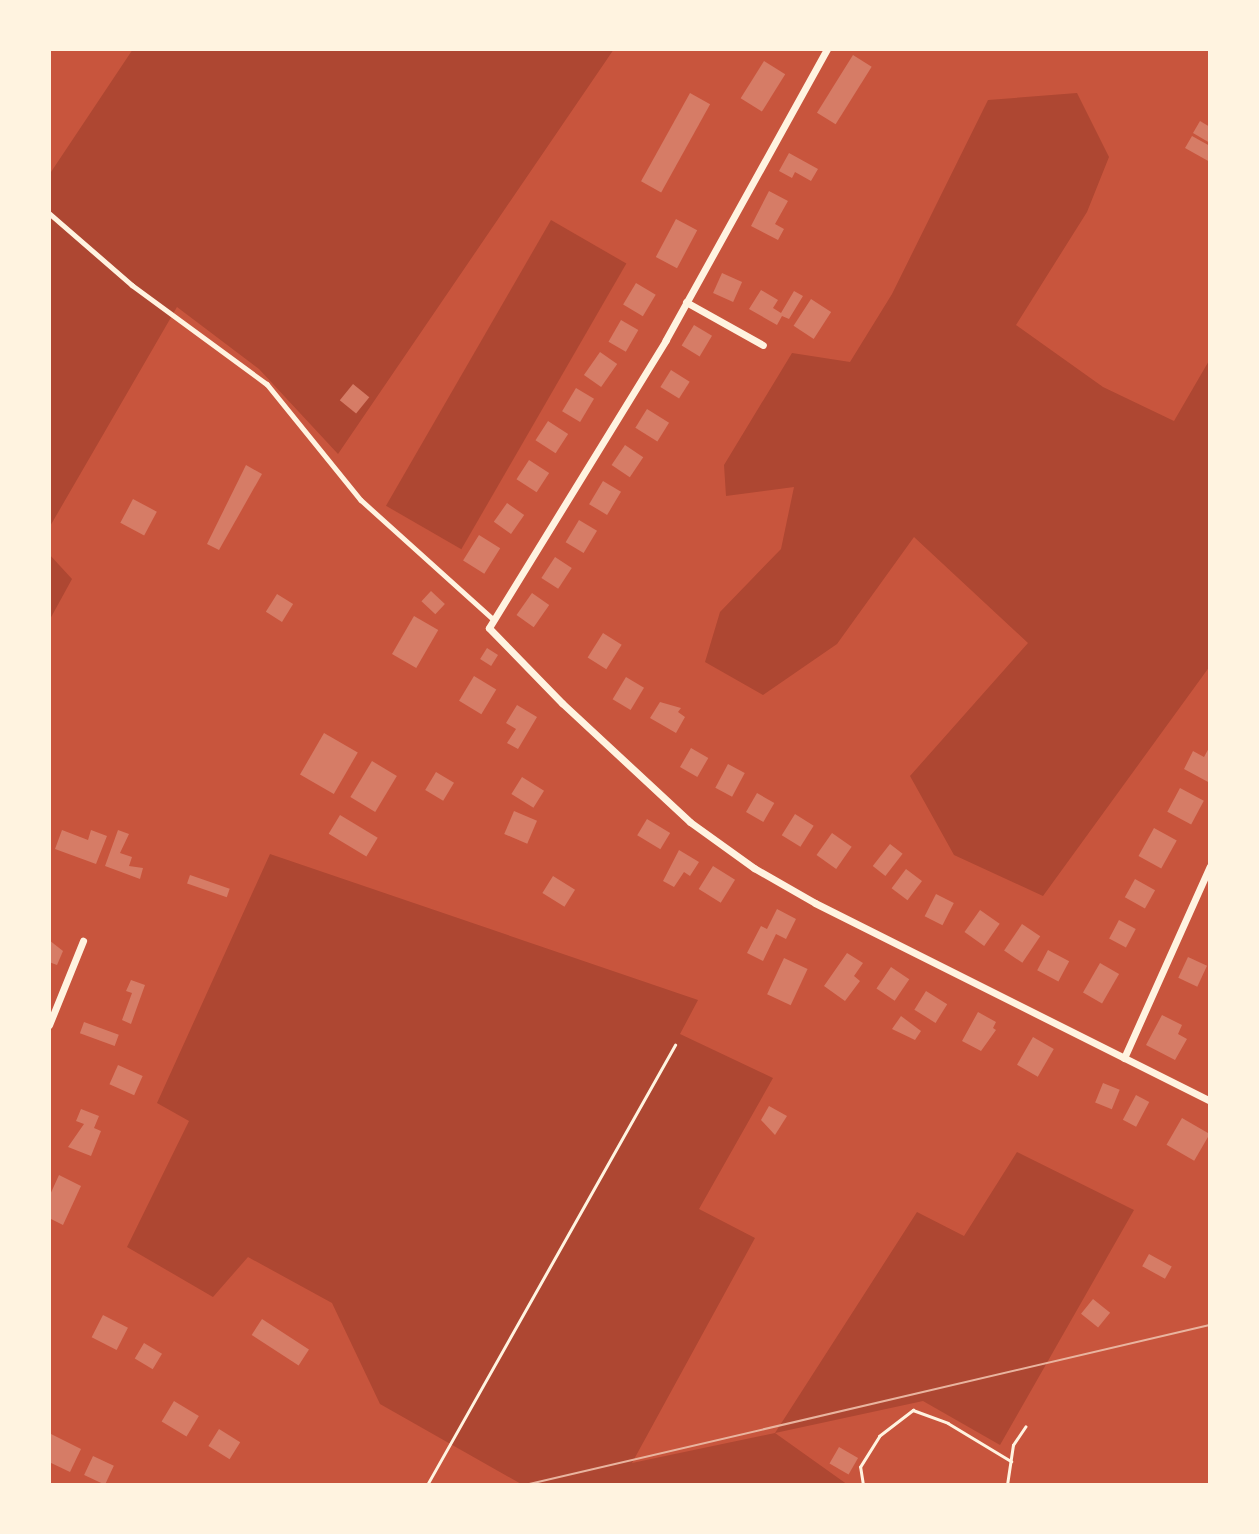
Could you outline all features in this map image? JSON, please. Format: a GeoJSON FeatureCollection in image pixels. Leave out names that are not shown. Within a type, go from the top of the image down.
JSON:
{"type":"FeatureCollection","features":[{"type":"Feature","properties":{"kind":"street"},"geometry":{"type":"LineString","coordinates":[[827,49],[686,302],[492,618],[489,628],[562,703],[691,822],[754,868],[815,903],[1210,1101]]}},
{"type":"Feature","properties":{"kind":"street"},"geometry":{"type":"LineString","coordinates":[[686,302],[763,345]]}},
{"type":"Feature","properties":{"kind":"street"},"geometry":{"type":"LineString","coordinates":[[1124,1058],[1210,869]]}},
{"type":"Feature","properties":{"kind":"street"},"geometry":{"type":"LineString","coordinates":[[49,1025],[83,941]]}},
{"type":"Feature","properties":{"kind":"lane"},"geometry":{"type":"LineString","coordinates":[[49,214],[132,285],[267,384],[361,500],[492,618]]}},
{"type":"Feature","properties":{"kind":"path"},"geometry":{"type":"LineString","coordinates":[[427,1485],[675,1045]]}},
{"type":"Feature","properties":{"kind":"path"},"geometry":{"type":"LineString","coordinates":[[863,1485],[860,1467],[879,1436],[913,1409],[948,1423],[1011,1461]]}},
{"type":"Feature","properties":{"kind":"path"},"geometry":{"type":"LineString","coordinates":[[1007,1485],[1013,1445],[1025,1427]]}},
{"type":"Feature","properties":{"kind":"shaded area"},"geometry":{"type":"Polygon","coordinates":[[[133,49],[614,49],[338,454],[259,369],[177,307],[49,528],[49,175],[133,49]]]}},
{"type":"Feature","properties":{"kind":"shaded area"},"geometry":{"type":"Polygon","coordinates":[[[1077,93],[1109,157],[1087,212],[1016,325],[1103,387],[1174,421],[1210,359],[1210,666],[1043,896],[954,855],[910,776],[1028,643],[914,537],[837,644],[763,695],[705,662],[720,612],[781,549],[794,487],[726,496],[724,465],[792,353],[850,362],[892,294],[988,100],[1077,93]]]}},
{"type":"Feature","properties":{"kind":"shaded area"},"geometry":{"type":"Polygon","coordinates":[[[551,220],[626,264],[461,549],[386,506],[551,220]]]}},
{"type":"Feature","properties":{"kind":"shaded area"},"geometry":{"type":"Polygon","coordinates":[[[49,554],[72,579],[49,621],[49,554]]]}},
{"type":"Feature","properties":{"kind":"shaded area"},"geometry":{"type":"Polygon","coordinates":[[[270,854],[698,1000],[680,1034],[773,1078],[699,1209],[755,1238],[632,1463],[775,1433],[848,1485],[523,1485],[380,1404],[332,1303],[248,1257],[213,1297],[127,1247],[189,1121],[157,1103],[270,854]]]}},
{"type":"Feature","properties":{"kind":"shaded area"},"geometry":{"type":"Polygon","coordinates":[[[1017,1152],[1134,1210],[1000,1445],[923,1401],[775,1433],[917,1212],[964,1236],[1017,1152]]]}},
{"type":"Feature","properties":{"kind":"building"},"geometry":{"type":"Polygon","coordinates":[[[853,55],[872,67],[836,124],[817,113],[853,55]]]}},
{"type":"Feature","properties":{"kind":"building"},"geometry":{"type":"Polygon","coordinates":[[[764,61],[785,74],[762,112],[741,98],[764,61]]]}},
{"type":"Feature","properties":{"kind":"building"},"geometry":{"type":"Polygon","coordinates":[[[690,93],[710,104],[661,192],[641,181],[690,93]]]}},
{"type":"Feature","properties":{"kind":"building"},"geometry":{"type":"Polygon","coordinates":[[[1200,121],[1210,127],[1210,143],[1193,133],[1200,121]]]}},
{"type":"Feature","properties":{"kind":"building"},"geometry":{"type":"Polygon","coordinates":[[[1192,136],[1210,146],[1210,162],[1185,148],[1192,136]]]}},
{"type":"Feature","properties":{"kind":"building"},"geometry":{"type":"Polygon","coordinates":[[[789,153],[818,169],[811,181],[795,172],[792,178],[779,171],[789,153]]]}},
{"type":"Feature","properties":{"kind":"building"},"geometry":{"type":"Polygon","coordinates":[[[769,191],[788,201],[775,224],[784,229],[778,240],[751,226],[769,191]]]}},
{"type":"Feature","properties":{"kind":"building"},"geometry":{"type":"Polygon","coordinates":[[[676,219],[697,230],[677,268],[656,257],[676,219]]]}},
{"type":"Feature","properties":{"kind":"building"},"geometry":{"type":"Polygon","coordinates":[[[722,273],[742,282],[733,302],[713,293],[722,273]]]}},
{"type":"Feature","properties":{"kind":"building"},"geometry":{"type":"Polygon","coordinates":[[[636,283],[656,295],[643,316],[623,304],[636,283]]]}},
{"type":"Feature","properties":{"kind":"building"},"geometry":{"type":"Polygon","coordinates":[[[761,290],[778,300],[773,308],[781,313],[794,291],[803,296],[789,319],[782,316],[777,325],[749,309],[761,290]]]}},
{"type":"Feature","properties":{"kind":"building"},"geometry":{"type":"Polygon","coordinates":[[[811,299],[831,312],[814,339],[794,326],[811,299]]]}},
{"type":"Feature","properties":{"kind":"building"},"geometry":{"type":"Polygon","coordinates":[[[621,320],[638,330],[626,352],[608,342],[621,320]]]}},
{"type":"Feature","properties":{"kind":"building"},"geometry":{"type":"Polygon","coordinates":[[[694,325],[712,336],[700,356],[682,346],[694,325]]]}},
{"type":"Feature","properties":{"kind":"building"},"geometry":{"type":"Polygon","coordinates":[[[600,352],[617,364],[601,387],[584,375],[600,352]]]}},
{"type":"Feature","properties":{"kind":"building"},"geometry":{"type":"Polygon","coordinates":[[[671,370],[690,382],[679,399],[660,387],[671,370]]]}},
{"type":"Feature","properties":{"kind":"building"},"geometry":{"type":"Polygon","coordinates":[[[353,384],[369,397],[356,414],[340,400],[353,384]]]}},
{"type":"Feature","properties":{"kind":"building"},"geometry":{"type":"Polygon","coordinates":[[[576,388],[594,399],[580,422],[562,411],[576,388]]]}},
{"type":"Feature","properties":{"kind":"building"},"geometry":{"type":"Polygon","coordinates":[[[647,409],[669,423],[657,441],[635,428],[647,409]]]}},
{"type":"Feature","properties":{"kind":"building"},"geometry":{"type":"Polygon","coordinates":[[[548,421],[568,434],[556,453],[535,440],[548,421]]]}},
{"type":"Feature","properties":{"kind":"building"},"geometry":{"type":"Polygon","coordinates":[[[625,445],[643,457],[630,477],[612,465],[625,445]]]}},
{"type":"Feature","properties":{"kind":"building"},"geometry":{"type":"Polygon","coordinates":[[[529,460],[549,473],[537,492],[516,479],[529,460]]]}},
{"type":"Feature","properties":{"kind":"building"},"geometry":{"type":"Polygon","coordinates":[[[246,465],[262,474],[219,550],[207,544],[246,465]]]}},
{"type":"Feature","properties":{"kind":"building"},"geometry":{"type":"Polygon","coordinates":[[[603,481],[621,492],[607,515],[589,504],[603,481]]]}},
{"type":"Feature","properties":{"kind":"building"},"geometry":{"type":"Polygon","coordinates":[[[133,499],[157,512],[144,536],[120,523],[133,499]]]}},
{"type":"Feature","properties":{"kind":"building"},"geometry":{"type":"Polygon","coordinates":[[[507,503],[524,515],[511,534],[494,522],[507,503]]]}},
{"type":"Feature","properties":{"kind":"building"},"geometry":{"type":"Polygon","coordinates":[[[579,520],[597,531],[584,553],[566,542],[579,520]]]}},
{"type":"Feature","properties":{"kind":"building"},"geometry":{"type":"Polygon","coordinates":[[[479,535],[500,548],[484,574],[463,560],[479,535]]]}},
{"type":"Feature","properties":{"kind":"building"},"geometry":{"type":"Polygon","coordinates":[[[555,557],[572,568],[558,589],[541,578],[555,557]]]}},
{"type":"Feature","properties":{"kind":"building"},"geometry":{"type":"Polygon","coordinates":[[[431,591],[445,604],[435,614],[421,601],[431,591]]]}},
{"type":"Feature","properties":{"kind":"building"},"geometry":{"type":"Polygon","coordinates":[[[532,593],[549,605],[534,627],[517,615],[532,593]]]}},
{"type":"Feature","properties":{"kind":"building"},"geometry":{"type":"Polygon","coordinates":[[[277,594],[293,604],[282,622],[266,612],[277,594]]]}},
{"type":"Feature","properties":{"kind":"building"},"geometry":{"type":"Polygon","coordinates":[[[414,616],[438,630],[416,668],[392,654],[414,616]]]}},
{"type":"Feature","properties":{"kind":"building"},"geometry":{"type":"Polygon","coordinates":[[[603,633],[622,645],[606,669],[588,658],[603,633]]]}},
{"type":"Feature","properties":{"kind":"building"},"geometry":{"type":"Polygon","coordinates":[[[487,648],[498,655],[491,666],[480,659],[487,648]]]}},
{"type":"Feature","properties":{"kind":"building"},"geometry":{"type":"Polygon","coordinates":[[[474,676],[496,689],[481,714],[459,701],[474,676]]]}},
{"type":"Feature","properties":{"kind":"building"},"geometry":{"type":"Polygon","coordinates":[[[626,677],[644,688],[631,710],[613,699],[626,677]]]}},
{"type":"Feature","properties":{"kind":"building"},"geometry":{"type":"Polygon","coordinates":[[[660,702],[681,708],[678,712],[685,717],[676,733],[650,718],[660,702]]]}},
{"type":"Feature","properties":{"kind":"building"},"geometry":{"type":"Polygon","coordinates":[[[517,705],[537,717],[518,749],[507,743],[516,729],[506,723],[517,705]]]}},
{"type":"Feature","properties":{"kind":"building"},"geometry":{"type":"Polygon","coordinates":[[[324,733],[358,752],[334,794],[300,775],[324,733]]]}},
{"type":"Feature","properties":{"kind":"building"},"geometry":{"type":"Polygon","coordinates":[[[1210,746],[1210,783],[1184,769],[1193,751],[1204,757],[1210,746]]]}},
{"type":"Feature","properties":{"kind":"building"},"geometry":{"type":"Polygon","coordinates":[[[691,748],[708,758],[697,777],[680,767],[691,748]]]}},
{"type":"Feature","properties":{"kind":"building"},"geometry":{"type":"Polygon","coordinates":[[[372,761],[397,776],[375,812],[350,797],[372,761]]]}},
{"type":"Feature","properties":{"kind":"building"},"geometry":{"type":"Polygon","coordinates":[[[728,764],[745,773],[732,797],[715,788],[728,764]]]}},
{"type":"Feature","properties":{"kind":"building"},"geometry":{"type":"Polygon","coordinates":[[[436,772],[454,783],[443,801],[425,790],[436,772]]]}},
{"type":"Feature","properties":{"kind":"building"},"geometry":{"type":"Polygon","coordinates":[[[522,777],[544,791],[533,808],[511,794],[522,777]]]}},
{"type":"Feature","properties":{"kind":"building"},"geometry":{"type":"Polygon","coordinates":[[[1180,788],[1204,801],[1191,825],[1167,812],[1180,788]]]}},
{"type":"Feature","properties":{"kind":"building"},"geometry":{"type":"Polygon","coordinates":[[[757,793],[774,803],[763,822],[746,812],[757,793]]]}},
{"type":"Feature","properties":{"kind":"building"},"geometry":{"type":"Polygon","coordinates":[[[514,811],[537,821],[527,844],[504,834],[514,811]]]}},
{"type":"Feature","properties":{"kind":"building"},"geometry":{"type":"Polygon","coordinates":[[[795,814],[814,826],[800,847],[782,835],[795,814]]]}},
{"type":"Feature","properties":{"kind":"building"},"geometry":{"type":"Polygon","coordinates":[[[340,815],[378,838],[366,857],[329,834],[340,815]]]}},
{"type":"Feature","properties":{"kind":"building"},"geometry":{"type":"Polygon","coordinates":[[[647,819],[670,833],[660,849],[637,835],[647,819]]]}},
{"type":"Feature","properties":{"kind":"building"},"geometry":{"type":"Polygon","coordinates":[[[1154,828],[1177,841],[1161,869],[1138,856],[1154,828]]]}},
{"type":"Feature","properties":{"kind":"building"},"geometry":{"type":"Polygon","coordinates":[[[62,830],[88,840],[91,830],[107,836],[96,864],[55,849],[62,830]]]}},
{"type":"Feature","properties":{"kind":"building"},"geometry":{"type":"Polygon","coordinates":[[[118,830],[129,834],[120,853],[132,857],[129,866],[143,868],[140,879],[105,866],[118,830]]]}},
{"type":"Feature","properties":{"kind":"building"},"geometry":{"type":"Polygon","coordinates":[[[832,833],[852,847],[836,869],[817,855],[832,833]]]}},
{"type":"Feature","properties":{"kind":"building"},"geometry":{"type":"Polygon","coordinates":[[[890,844],[903,854],[885,876],[873,866],[890,844]]]}},
{"type":"Feature","properties":{"kind":"building"},"geometry":{"type":"Polygon","coordinates":[[[679,850],[699,862],[690,876],[684,872],[674,887],[663,881],[679,850]]]}},
{"type":"Feature","properties":{"kind":"building"},"geometry":{"type":"Polygon","coordinates":[[[713,866],[735,880],[721,903],[699,889],[713,866]]]}},
{"type":"Feature","properties":{"kind":"building"},"geometry":{"type":"Polygon","coordinates":[[[906,869],[922,881],[908,900],[892,888],[906,869]]]}},
{"type":"Feature","properties":{"kind":"building"},"geometry":{"type":"Polygon","coordinates":[[[190,875],[230,889],[227,897],[187,884],[190,875]]]}},
{"type":"Feature","properties":{"kind":"building"},"geometry":{"type":"Polygon","coordinates":[[[553,876],[575,890],[564,907],[542,893],[553,876]]]}},
{"type":"Feature","properties":{"kind":"building"},"geometry":{"type":"Polygon","coordinates":[[[1135,879],[1155,890],[1145,909],[1125,897],[1135,879]]]}},
{"type":"Feature","properties":{"kind":"building"},"geometry":{"type":"Polygon","coordinates":[[[936,894],[954,903],[942,925],[925,916],[936,894]]]}},
{"type":"Feature","properties":{"kind":"building"},"geometry":{"type":"Polygon","coordinates":[[[777,909],[796,919],[786,939],[776,934],[763,961],[747,953],[761,926],[767,929],[777,909]]]}},
{"type":"Feature","properties":{"kind":"building"},"geometry":{"type":"Polygon","coordinates":[[[980,910],[1000,924],[984,946],[965,932],[980,910]]]}},
{"type":"Feature","properties":{"kind":"building"},"geometry":{"type":"Polygon","coordinates":[[[1119,920],[1136,929],[1126,947],[1109,939],[1119,920]]]}},
{"type":"Feature","properties":{"kind":"building"},"geometry":{"type":"Polygon","coordinates":[[[1022,924],[1040,936],[1022,963],[1004,951],[1022,924]]]}},
{"type":"Feature","properties":{"kind":"building"},"geometry":{"type":"Polygon","coordinates":[[[49,940],[63,951],[57,965],[49,962],[49,940]]]}},
{"type":"Feature","properties":{"kind":"building"},"geometry":{"type":"Polygon","coordinates":[[[1048,950],[1069,961],[1058,982],[1037,970],[1048,950]]]}},
{"type":"Feature","properties":{"kind":"building"},"geometry":{"type":"Polygon","coordinates":[[[847,953],[863,963],[854,976],[860,981],[845,1001],[824,986],[847,953]]]}},
{"type":"Feature","properties":{"kind":"building"},"geometry":{"type":"Polygon","coordinates":[[[1188,957],[1207,966],[1197,987],[1178,978],[1188,957]]]}},
{"type":"Feature","properties":{"kind":"building"},"geometry":{"type":"Polygon","coordinates":[[[784,958],[808,969],[791,1005],[767,994],[784,958]]]}},
{"type":"Feature","properties":{"kind":"building"},"geometry":{"type":"Polygon","coordinates":[[[1100,963],[1119,974],[1102,1003],[1083,992],[1100,963]]]}},
{"type":"Feature","properties":{"kind":"building"},"geometry":{"type":"Polygon","coordinates":[[[891,967],[909,979],[895,1001],[876,989],[891,967]]]}},
{"type":"Feature","properties":{"kind":"building"},"geometry":{"type":"Polygon","coordinates":[[[131,980],[145,985],[131,1024],[122,1020],[132,993],[126,991],[131,980]]]}},
{"type":"Feature","properties":{"kind":"building"},"geometry":{"type":"Polygon","coordinates":[[[926,991],[947,1004],[936,1023],[914,1010],[926,991]]]}},
{"type":"Feature","properties":{"kind":"building"},"geometry":{"type":"Polygon","coordinates":[[[978,1012],[996,1022],[993,1028],[996,1030],[981,1051],[962,1041],[978,1012]]]}},
{"type":"Feature","properties":{"kind":"building"},"geometry":{"type":"Polygon","coordinates":[[[1162,1015],[1182,1025],[1178,1034],[1187,1039],[1175,1060],[1146,1045],[1162,1015]]]}},
{"type":"Feature","properties":{"kind":"building"},"geometry":{"type":"Polygon","coordinates":[[[901,1016],[921,1031],[915,1040],[892,1029],[901,1016]]]}},
{"type":"Feature","properties":{"kind":"building"},"geometry":{"type":"Polygon","coordinates":[[[84,1022],[119,1035],[115,1046],[80,1033],[84,1022]]]}},
{"type":"Feature","properties":{"kind":"building"},"geometry":{"type":"Polygon","coordinates":[[[1033,1037],[1054,1049],[1038,1077],[1017,1065],[1033,1037]]]}},
{"type":"Feature","properties":{"kind":"building"},"geometry":{"type":"Polygon","coordinates":[[[118,1065],[143,1076],[134,1095],[109,1084],[118,1065]]]}},
{"type":"Feature","properties":{"kind":"building"},"geometry":{"type":"Polygon","coordinates":[[[1103,1083],[1120,1090],[1112,1109],[1095,1102],[1103,1083]]]}},
{"type":"Feature","properties":{"kind":"building"},"geometry":{"type":"Polygon","coordinates":[[[1136,1095],[1149,1102],[1136,1127],[1123,1120],[1136,1095]]]}},
{"type":"Feature","properties":{"kind":"building"},"geometry":{"type":"Polygon","coordinates":[[[769,1106],[787,1116],[775,1135],[761,1120],[769,1106]]]}},
{"type":"Feature","properties":{"kind":"building"},"geometry":{"type":"Polygon","coordinates":[[[81,1109],[99,1116],[94,1128],[101,1131],[91,1156],[68,1147],[84,1124],[76,1121],[81,1109]]]}},
{"type":"Feature","properties":{"kind":"building"},"geometry":{"type":"Polygon","coordinates":[[[1182,1118],[1210,1134],[1194,1161],[1166,1145],[1182,1118]]]}},
{"type":"Feature","properties":{"kind":"building"},"geometry":{"type":"Polygon","coordinates":[[[59,1175],[81,1186],[63,1225],[49,1218],[49,1197],[59,1175]]]}},
{"type":"Feature","properties":{"kind":"building"},"geometry":{"type":"Polygon","coordinates":[[[1149,1254],[1172,1267],[1165,1279],[1142,1266],[1149,1254]]]}},
{"type":"Feature","properties":{"kind":"building"},"geometry":{"type":"Polygon","coordinates":[[[1093,1299],[1110,1313],[1098,1328],[1081,1314],[1093,1299]]]}},
{"type":"Feature","properties":{"kind":"building"},"geometry":{"type":"Polygon","coordinates":[[[103,1315],[128,1328],[117,1350],[92,1337],[103,1315]]]}},
{"type":"Feature","properties":{"kind":"building"},"geometry":{"type":"Polygon","coordinates":[[[262,1319],[309,1349],[299,1365],[252,1335],[262,1319]]]}},
{"type":"Feature","properties":{"kind":"building"},"geometry":{"type":"Polygon","coordinates":[[[144,1343],[162,1354],[153,1369],[135,1358],[144,1343]]]}},
{"type":"Feature","properties":{"kind":"building"},"geometry":{"type":"Polygon","coordinates":[[[174,1401],[199,1416],[186,1437],[162,1422],[174,1401]]]}},
{"type":"Feature","properties":{"kind":"building"},"geometry":{"type":"Polygon","coordinates":[[[219,1429],[240,1442],[230,1459],[208,1446],[219,1429]]]}},
{"type":"Feature","properties":{"kind":"building"},"geometry":{"type":"Polygon","coordinates":[[[49,1433],[81,1449],[70,1472],[49,1462],[49,1433]]]}},
{"type":"Feature","properties":{"kind":"building"},"geometry":{"type":"Polygon","coordinates":[[[839,1447],[858,1458],[849,1474],[830,1463],[839,1447]]]}},
{"type":"Feature","properties":{"kind":"building"},"geometry":{"type":"Polygon","coordinates":[[[93,1456],[114,1466],[105,1485],[84,1475],[93,1456]]]}},
{"type":"Feature","properties":{"kind":"tram line"},"geometry":{"type":"LineString","coordinates":[[525,1485],[1210,1325]]}}]}
